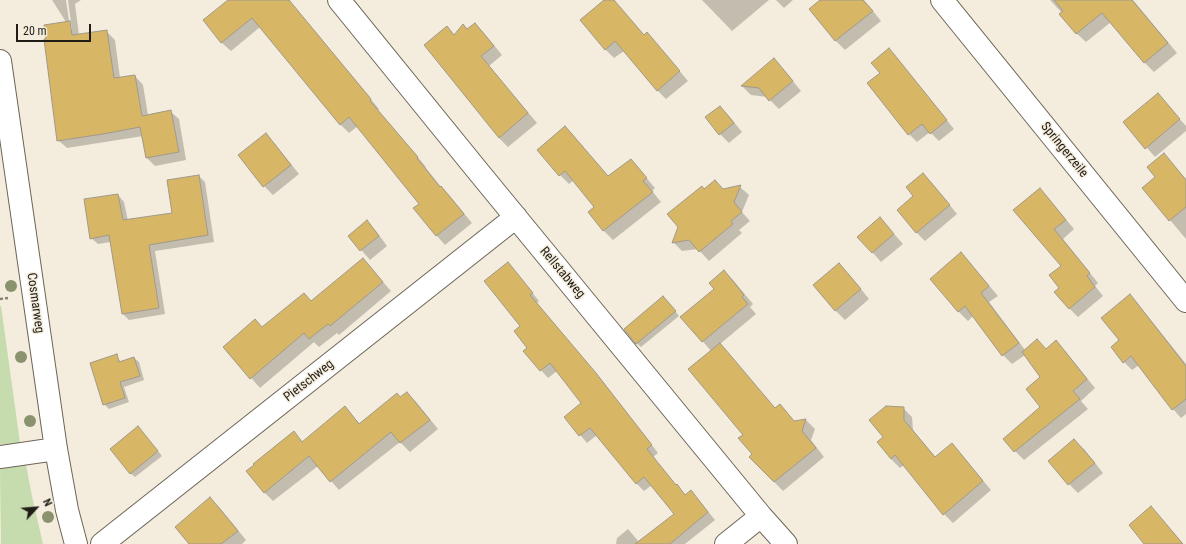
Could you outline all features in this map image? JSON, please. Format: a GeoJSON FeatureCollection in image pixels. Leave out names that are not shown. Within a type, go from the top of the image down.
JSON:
{"type":"FeatureCollection","features":[{"type":"Feature","properties":{"kind":"street","name":"Rellstabweg"},"geometry":{"type":"LineString","coordinates":[[339,0],[761,516],[786,544]]}},
{"type":"Feature","properties":{"kind":"street","name":"Springerzeile"},"geometry":{"type":"LineString","coordinates":[[942,0],[1186,301]]}},
{"type":"Feature","properties":{"kind":"street","name":"Cosmarweg"},"geometry":{"type":"LineString","coordinates":[[0,61],[56,449],[67,510],[76,544]]}},
{"type":"Feature","properties":{"kind":"street","name":"Pietschweg"},"geometry":{"type":"LineString","coordinates":[[102,544],[516,217]]}},
{"type":"Feature","properties":{"kind":"street"},"geometry":{"type":"LineString","coordinates":[[0,457],[56,449]]}},
{"type":"Feature","properties":{"kind":"street"},"geometry":{"type":"LineString","coordinates":[[726,544],[761,516]]}},
{"type":"Feature","properties":{"kind":"path"},"geometry":{"type":"LineString","coordinates":[[0,299],[8,298]]}},
{"type":"Feature","properties":{"kind":"green space"},"geometry":{"type":"Polygon","coordinates":[[[0,306],[20,443],[0,445],[0,306]]]}},
{"type":"Feature","properties":{"kind":"green space"},"geometry":{"type":"Polygon","coordinates":[[[26,465],[43,544],[1,544],[0,469],[26,465]]]}},
{"type":"Feature","properties":{"kind":"building"},"geometry":{"type":"Polygon","coordinates":[[[228,0],[289,0],[371,99],[370,101],[418,157],[417,158],[440,187],[441,186],[464,214],[436,236],[413,208],[419,204],[349,117],[340,125],[252,18],[221,43],[203,20],[228,0]]]}},
{"type":"Feature","properties":{"kind":"building"},"geometry":{"type":"Polygon","coordinates":[[[604,0],[614,0],[644,35],[647,32],[680,71],[657,91],[615,41],[605,50],[580,20],[604,0]]]}},
{"type":"Feature","properties":{"kind":"building"},"geometry":{"type":"Polygon","coordinates":[[[820,0],[863,0],[873,11],[835,41],[809,9],[820,0]]]}},
{"type":"Feature","properties":{"kind":"building"},"geometry":{"type":"Polygon","coordinates":[[[1054,0],[1132,0],[1168,43],[1144,63],[1102,13],[1076,34],[1059,14],[1063,11],[1054,0]]]}},
{"type":"Feature","properties":{"kind":"building"},"geometry":{"type":"Polygon","coordinates":[[[70,21],[72,35],[107,30],[114,78],[135,75],[142,116],[171,110],[179,152],[146,158],[140,127],[57,141],[44,39],[46,39],[44,25],[70,21]]]}},
{"type":"Feature","properties":{"kind":"building"},"geometry":{"type":"Polygon","coordinates":[[[475,23],[494,46],[481,56],[528,113],[499,138],[424,45],[447,26],[454,35],[463,24],[467,29],[475,23]]]}},
{"type":"Feature","properties":{"kind":"building"},"geometry":{"type":"Polygon","coordinates":[[[889,48],[947,120],[930,134],[922,124],[908,135],[867,83],[880,73],[871,63],[889,48]]]}},
{"type":"Feature","properties":{"kind":"building"},"geometry":{"type":"Polygon","coordinates":[[[774,58],[793,81],[769,101],[759,88],[741,86],[774,58]]]}},
{"type":"Feature","properties":{"kind":"building"},"geometry":{"type":"Polygon","coordinates":[[[1158,93],[1180,119],[1145,149],[1123,122],[1158,93]]]}},
{"type":"Feature","properties":{"kind":"building"},"geometry":{"type":"Polygon","coordinates":[[[720,106],[734,123],[719,135],[705,117],[720,106]]]}},
{"type":"Feature","properties":{"kind":"building"},"geometry":{"type":"Polygon","coordinates":[[[565,126],[608,176],[631,159],[647,178],[643,181],[653,192],[603,231],[588,212],[594,207],[565,171],[559,176],[537,150],[565,126]]]}},
{"type":"Feature","properties":{"kind":"building"},"geometry":{"type":"Polygon","coordinates":[[[266,133],[291,165],[263,187],[238,155],[266,133]]]}},
{"type":"Feature","properties":{"kind":"building"},"geometry":{"type":"Polygon","coordinates":[[[1164,153],[1186,180],[1186,207],[1169,221],[1142,188],[1155,177],[1147,167],[1164,153]]]}},
{"type":"Feature","properties":{"kind":"building"},"geometry":{"type":"Polygon","coordinates":[[[923,173],[950,205],[916,233],[897,210],[913,196],[906,187],[923,173]]]}},
{"type":"Feature","properties":{"kind":"building"},"geometry":{"type":"Polygon","coordinates":[[[199,175],[208,235],[149,245],[159,308],[122,314],[109,235],[90,239],[84,199],[118,194],[123,220],[172,213],[167,180],[199,175]]]}},
{"type":"Feature","properties":{"kind":"building"},"geometry":{"type":"Polygon","coordinates":[[[715,180],[723,189],[741,185],[734,202],[742,212],[731,221],[733,224],[699,252],[689,240],[672,243],[678,227],[667,214],[702,186],[704,189],[715,180]]]}},
{"type":"Feature","properties":{"kind":"building"},"geometry":{"type":"Polygon","coordinates":[[[1040,188],[1066,220],[1054,229],[1090,273],[1087,276],[1095,287],[1069,309],[1054,292],[1059,288],[1049,275],[1061,266],[1013,210],[1040,188]]]}},
{"type":"Feature","properties":{"kind":"building"},"geometry":{"type":"Polygon","coordinates":[[[880,217],[894,234],[872,253],[857,237],[880,217]]]}},
{"type":"Feature","properties":{"kind":"building"},"geometry":{"type":"Polygon","coordinates":[[[367,220],[379,236],[360,251],[348,236],[367,220]]]}},
{"type":"Feature","properties":{"kind":"building"},"geometry":{"type":"Polygon","coordinates":[[[961,252],[989,286],[981,293],[1019,343],[1002,356],[965,306],[958,312],[930,279],[961,252]]]}},
{"type":"Feature","properties":{"kind":"building"},"geometry":{"type":"Polygon","coordinates":[[[363,258],[383,282],[330,326],[328,324],[309,339],[304,333],[250,379],[223,347],[255,319],[262,327],[304,293],[311,301],[363,258]]]}},
{"type":"Feature","properties":{"kind":"building"},"geometry":{"type":"Polygon","coordinates":[[[508,262],[533,293],[530,295],[596,373],[652,445],[647,449],[685,495],[691,490],[708,512],[670,544],[635,544],[674,514],[644,477],[636,484],[590,428],[579,436],[564,417],[581,403],[550,363],[540,371],[523,351],[527,348],[514,331],[520,326],[484,281],[508,262]]]}},
{"type":"Feature","properties":{"kind":"building"},"geometry":{"type":"Polygon","coordinates":[[[839,263],[861,289],[835,311],[813,285],[839,263]]]}},
{"type":"Feature","properties":{"kind":"building"},"geometry":{"type":"Polygon","coordinates":[[[724,270],[744,295],[742,297],[748,304],[702,342],[680,317],[714,289],[709,283],[724,270]]]}},
{"type":"Feature","properties":{"kind":"building"},"geometry":{"type":"Polygon","coordinates":[[[1130,294],[1186,366],[1186,399],[1172,410],[1131,356],[1123,363],[1111,347],[1119,340],[1101,318],[1130,294]]]}},
{"type":"Feature","properties":{"kind":"building"},"geometry":{"type":"Polygon","coordinates":[[[663,296],[676,311],[636,344],[624,329],[663,296]]]}},
{"type":"Feature","properties":{"kind":"building"},"geometry":{"type":"Polygon","coordinates":[[[1037,339],[1046,349],[1056,340],[1087,379],[1073,391],[1080,399],[1014,452],[1003,439],[1040,407],[1026,389],[1040,377],[1022,352],[1037,339]]]}},
{"type":"Feature","properties":{"kind":"building"},"geometry":{"type":"Polygon","coordinates":[[[720,343],[775,408],[780,404],[794,421],[806,419],[802,431],[816,448],[774,482],[749,457],[752,454],[738,438],[743,435],[688,369],[720,343]]]}},
{"type":"Feature","properties":{"kind":"building"},"geometry":{"type":"Polygon","coordinates":[[[117,354],[119,362],[134,357],[140,376],[120,382],[125,398],[103,405],[90,363],[117,354]]]}},
{"type":"Feature","properties":{"kind":"building"},"geometry":{"type":"Polygon","coordinates":[[[407,392],[430,420],[400,443],[391,432],[330,482],[309,456],[264,493],[246,471],[294,431],[302,442],[345,406],[359,424],[397,393],[400,397],[407,392]]]}},
{"type":"Feature","properties":{"kind":"building"},"geometry":{"type":"Polygon","coordinates":[[[886,406],[904,407],[904,420],[935,457],[952,443],[983,481],[943,515],[895,455],[891,459],[877,442],[883,437],[869,420],[886,406]]]}},
{"type":"Feature","properties":{"kind":"building"},"geometry":{"type":"Polygon","coordinates":[[[138,426],[158,451],[130,474],[110,449],[138,426]]]}},
{"type":"Feature","properties":{"kind":"building"},"geometry":{"type":"Polygon","coordinates":[[[1074,439],[1095,463],[1068,485],[1048,461],[1074,439]]]}},
{"type":"Feature","properties":{"kind":"building"},"geometry":{"type":"Polygon","coordinates":[[[210,497],[238,531],[221,544],[189,544],[175,527],[210,497]]]}},
{"type":"Feature","properties":{"kind":"building"},"geometry":{"type":"Polygon","coordinates":[[[1151,506],[1183,544],[1144,544],[1129,525],[1151,506]]]}}]}
